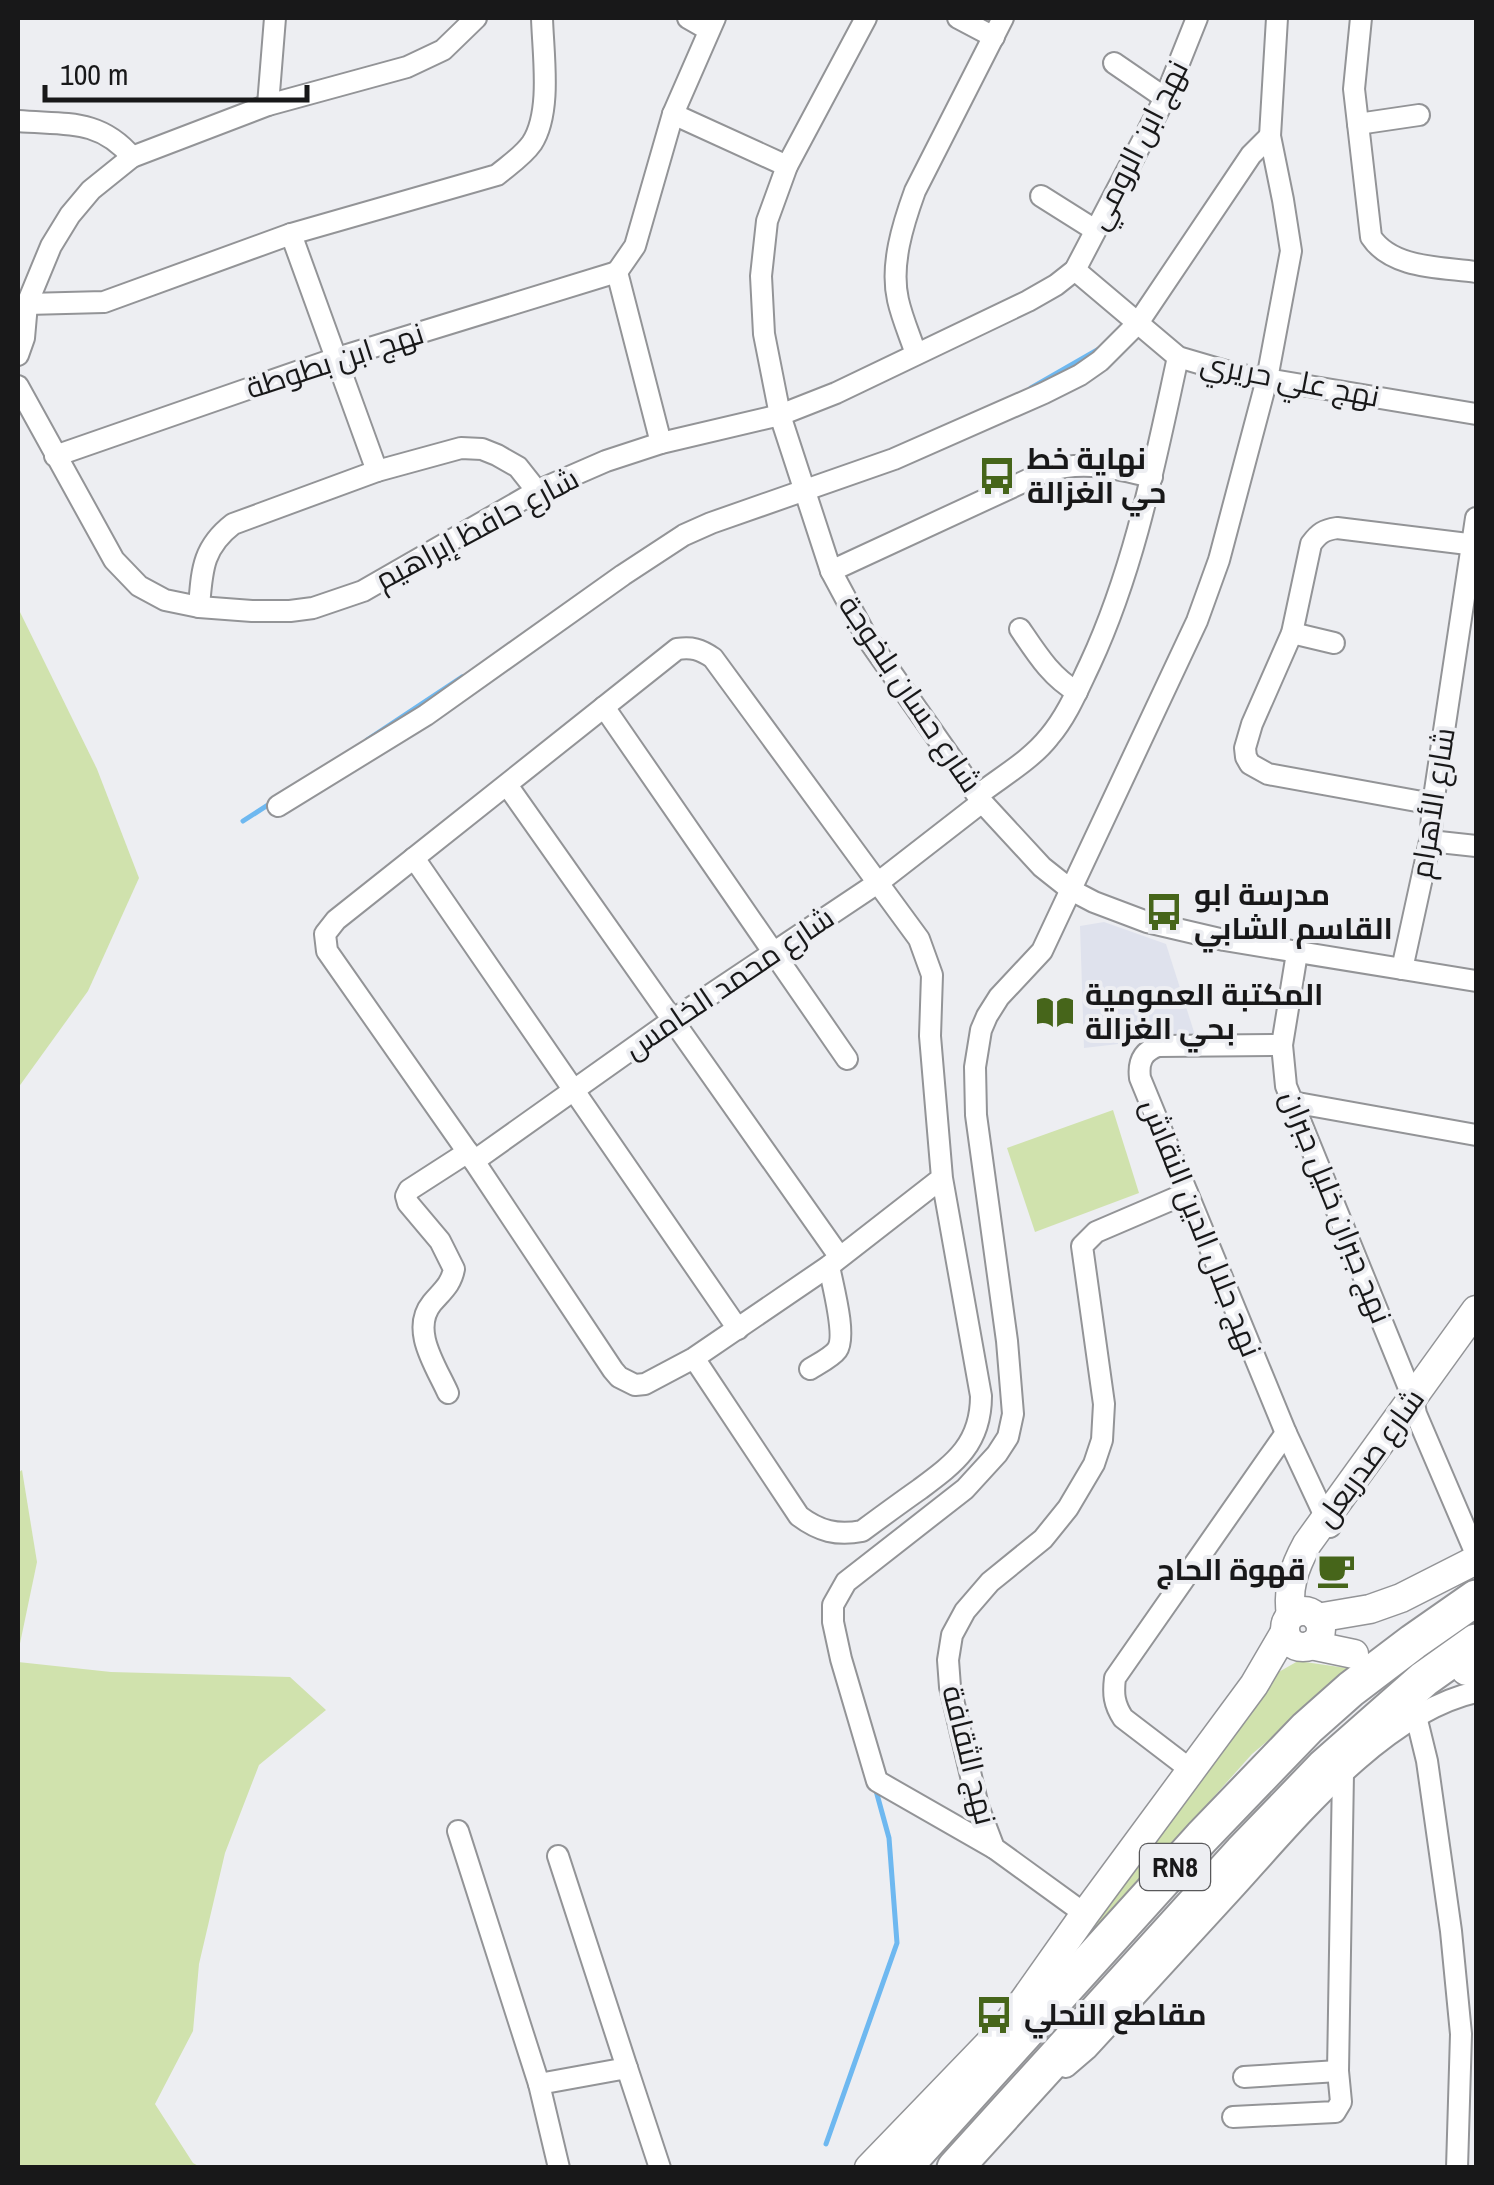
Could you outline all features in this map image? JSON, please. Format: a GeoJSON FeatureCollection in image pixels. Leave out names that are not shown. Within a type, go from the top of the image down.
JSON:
{"type":"FeatureCollection","features":[{"type":"Feature","properties":{"kind":"highway","name":"RN8"},"geometry":{"type":"LineString","coordinates":[[904,2168],[1202,1837],[1306,1728],[1351,1689],[1476,1598]]}},
{"type":"Feature","properties":{"kind":"highway","name":"RN8"},"geometry":{"type":"LineString","coordinates":[[955,2168],[1324,1767],[1424,1680],[1474,1668]]}},
{"type":"Feature","properties":{"kind":"street"},"geometry":{"type":"LineString","coordinates":[[268,106],[276,18]]}},
{"type":"Feature","properties":{"kind":"street"},"geometry":{"type":"LineString","coordinates":[[27,304],[104,302],[290,234],[497,175],[518,159],[540,127],[542,18]]}},
{"type":"Feature","properties":{"kind":"street"},"geometry":{"type":"LineString","coordinates":[[661,442],[617,272],[635,246],[674,114],[712,24],[688,18]]}},
{"type":"Feature","properties":{"kind":"street","name":"شارع حسان بلخوجة"},"geometry":{"type":"LineString","coordinates":[[866,18],[788,166],[767,222],[761,276],[764,334],[780,415],[830,571],[867,638],[980,798],[1042,867],[1071,890],[1147,922],[1224,940],[1476,981]]}},
{"type":"Feature","properties":{"kind":"street"},"geometry":{"type":"LineString","coordinates":[[916,354],[897,298],[904,221],[915,191],[998,27],[958,18]]}},
{"type":"Feature","properties":{"kind":"street","name":"نهج ابن الرومي"},"geometry":{"type":"LineString","coordinates":[[1075,270],[1165,98],[1197,18]]}},
{"type":"Feature","properties":{"kind":"street"},"geometry":{"type":"LineString","coordinates":[[994,1848],[877,1781],[841,1660],[832,1611],[846,1582],[982,1473],[1008,1437],[1012,1396],[976,1115],[975,1067],[981,1030],[999,998],[1042,951],[1197,621],[1219,560],[1267,379],[1291,251],[1270,136],[1277,18]]}},
{"type":"Feature","properties":{"kind":"street"},"geometry":{"type":"LineString","coordinates":[[1361,18],[1354,89],[1372,237],[1378,246],[1400,260],[1476,272]]}},
{"type":"Feature","properties":{"kind":"street"},"geometry":{"type":"LineString","coordinates":[[18,356],[27,304],[51,246],[92,190],[132,157],[268,106],[407,67],[443,50],[466,21]]}},
{"type":"Feature","properties":{"kind":"street"},"geometry":{"type":"LineString","coordinates":[[1114,63],[1165,98]]}},
{"type":"Feature","properties":{"kind":"street"},"geometry":{"type":"LineString","coordinates":[[674,114],[788,166]]}},
{"type":"Feature","properties":{"kind":"street"},"geometry":{"type":"LineString","coordinates":[[1358,124],[1419,115]]}},
{"type":"Feature","properties":{"kind":"street"},"geometry":{"type":"LineString","coordinates":[[18,120],[92,127],[111,136],[132,157]]}},
{"type":"Feature","properties":{"kind":"street"},"geometry":{"type":"LineString","coordinates":[[278,806],[426,716],[684,535],[894,459],[1044,393],[1100,361],[1138,323],[1251,155],[1270,136]]}},
{"type":"Feature","properties":{"kind":"street"},"geometry":{"type":"LineString","coordinates":[[1041,196],[1095,230]]}},
{"type":"Feature","properties":{"kind":"street"},"geometry":{"type":"LineString","coordinates":[[290,234],[377,472]]}},
{"type":"Feature","properties":{"kind":"street","name":"شارع حافظ إبراهيم"},"geometry":{"type":"LineString","coordinates":[[18,386],[114,560],[139,586],[165,600],[198,607],[290,612],[363,591],[537,491],[606,461],[661,442],[780,415],[836,394],[1028,301],[1075,270]]}},
{"type":"Feature","properties":{"kind":"street","name":"نهج علي حريري"},"geometry":{"type":"LineString","coordinates":[[1075,270],[1178,357],[1236,374],[1476,414]]}},
{"type":"Feature","properties":{"kind":"street","name":"نهج ابن بطوطة"},"geometry":{"type":"LineString","coordinates":[[56,456],[334,360],[617,272]]}},
{"type":"Feature","properties":{"kind":"street","name":"شارع محمد الخامس"},"geometry":{"type":"LineString","coordinates":[[448,1393],[422,1330],[423,1319],[447,1288],[454,1269],[440,1241],[408,1203],[409,1190],[573,1092],[674,1019],[879,882],[1046,741],[1077,692],[1111,618],[1152,477],[1178,357]]}},
{"type":"Feature","properties":{"kind":"street"},"geometry":{"type":"LineString","coordinates":[[198,607],[202,572],[210,546],[219,534],[233,524],[377,472],[461,448],[482,449],[518,467],[537,491]]}},
{"type":"Feature","properties":{"kind":"street"},"geometry":{"type":"LineString","coordinates":[[830,571],[1065,465],[1102,466],[1152,477]]}},
{"type":"Feature","properties":{"kind":"street","name":"شارع الأهرام"},"geometry":{"type":"LineString","coordinates":[[1402,969],[1430,841],[1476,518]]}},
{"type":"Feature","properties":{"kind":"street"},"geometry":{"type":"LineString","coordinates":[[1433,804],[1268,774],[1250,764],[1246,757],[1248,737],[1292,633],[1311,544],[1317,535],[1338,528],[1474,544]]}},
{"type":"Feature","properties":{"kind":"street"},"geometry":{"type":"LineString","coordinates":[[1020,630],[1060,682],[1077,692]]}},
{"type":"Feature","properties":{"kind":"street"},"geometry":{"type":"LineString","coordinates":[[1292,633],[1334,644]]}},
{"type":"Feature","properties":{"kind":"street"},"geometry":{"type":"LineString","coordinates":[[694,1358],[799,1516],[828,1532],[862,1531],[954,1464],[976,1433],[981,1413],[942,1178],[930,1036],[932,975],[919,939],[712,658],[691,647],[677,649],[336,920],[325,934],[328,951],[619,1377],[635,1386],[694,1358],[738,1329],[942,1178]]}},
{"type":"Feature","properties":{"kind":"street"},"geometry":{"type":"LineString","coordinates":[[604,707],[847,1060]]}},
{"type":"Feature","properties":{"kind":"street"},"geometry":{"type":"LineString","coordinates":[[507,784],[674,1019],[834,1261],[840,1342],[837,1350],[810,1369]]}},
{"type":"Feature","properties":{"kind":"street"},"geometry":{"type":"LineString","coordinates":[[1430,841],[1476,846]]}},
{"type":"Feature","properties":{"kind":"street"},"geometry":{"type":"LineString","coordinates":[[414,858],[738,1329]]}},
{"type":"Feature","properties":{"kind":"street","name":"نهج جبران خليل جبران"},"geometry":{"type":"LineString","coordinates":[[1297,952],[1282,1045],[1286,1086],[1476,1557]]}},
{"type":"Feature","properties":{"kind":"street","name":"نهج جلال الدين النقاش"},"geometry":{"type":"LineString","coordinates":[[1282,1045],[1158,1046],[1142,1056],[1140,1078],[1286,1434],[1328,1524]]}},
{"type":"Feature","properties":{"kind":"street"},"geometry":{"type":"LineString","coordinates":[[1292,1102],[1476,1135]]}},
{"type":"Feature","properties":{"kind":"street","name":"نهج الثقافة"},"geometry":{"type":"LineString","coordinates":[[1085,1914],[994,1848],[978,1806],[950,1687],[948,1660],[952,1636],[965,1611],[990,1582],[1043,1539],[1068,1508],[1094,1464],[1102,1440],[1104,1404],[1082,1246],[1096,1232],[1187,1193]]}},
{"type":"Feature","properties":{"kind":"street","name":"شارع صدربعل"},"geometry":{"type":"LineString","coordinates":[[1415,1406],[1476,1310]]}},
{"type":"Feature","properties":{"kind":"street","name":"شارع صدربعل"},"geometry":{"type":"LineString","coordinates":[[1302,1628],[1313,1559],[1328,1524],[1476,1330]]}},
{"type":"Feature","properties":{"kind":"street"},"geometry":{"type":"LineString","coordinates":[[1191,1770],[1123,1718],[1115,1706],[1115,1678],[1286,1434]]}},
{"type":"Feature","properties":{"kind":"street"},"geometry":{"type":"LineString","coordinates":[[869,2168],[1006,2026],[1254,1685],[1302,1628],[1401,1598],[1476,1557]]}},
{"type":"Feature","properties":{"kind":"street"},"geometry":{"type":"LineString","coordinates":[[1302,1628],[1354,1654]]}},
{"type":"Feature","properties":{"kind":"street"},"geometry":{"type":"LineString","coordinates":[[1041,2072],[1064,2069],[1088,2049],[1343,1773],[1416,1716],[1451,1698],[1474,1668]]}},
{"type":"Feature","properties":{"kind":"street"},"geometry":{"type":"LineString","coordinates":[[1416,1716],[1427,1761],[1452,1931],[1461,2034],[1457,2168]]}},
{"type":"Feature","properties":{"kind":"street"},"geometry":{"type":"LineString","coordinates":[[1234,2117],[1335,2112],[1342,2098],[1338,2071],[1343,1773]]}},
{"type":"Feature","properties":{"kind":"street"},"geometry":{"type":"LineString","coordinates":[[458,1831],[539,2084],[559,2168]]}},
{"type":"Feature","properties":{"kind":"street"},"geometry":{"type":"LineString","coordinates":[[558,1856],[660,2168]]}},
{"type":"Feature","properties":{"kind":"street"},"geometry":{"type":"LineString","coordinates":[[539,2084],[627,2068]]}},
{"type":"Feature","properties":{"kind":"street"},"geometry":{"type":"LineString","coordinates":[[1244,2077],[1338,2071]]}},
{"type":"Feature","properties":{"kind":"shaded area"},"geometry":{"type":"Polygon","coordinates":[[[1104,922],[1166,944],[1195,1035],[1084,1048],[1080,926],[1104,922]]]}},
{"type":"Feature","properties":{"kind":"green space"},"geometry":{"type":"Polygon","coordinates":[[[18,608],[97,769],[139,878],[88,991],[18,1088],[18,608]]]}},
{"type":"Feature","properties":{"kind":"green space"},"geometry":{"type":"Polygon","coordinates":[[[1113,1110],[1139,1193],[1035,1232],[1007,1148],[1113,1110]]]}},
{"type":"Feature","properties":{"kind":"green space"},"geometry":{"type":"Polygon","coordinates":[[[22,1470],[37,1562],[18,1653],[18,1473],[22,1470]]]}},
{"type":"Feature","properties":{"kind":"green space"},"geometry":{"type":"Polygon","coordinates":[[[1298,1661],[1353,1669],[1252,1754],[1045,1986],[1277,1673],[1298,1661]]]}},
{"type":"Feature","properties":{"kind":"green space"},"geometry":{"type":"Polygon","coordinates":[[[18,1662],[111,1672],[290,1677],[326,1710],[259,1765],[225,1853],[199,1964],[193,2031],[155,2104],[193,2163],[200,2167],[18,2167],[18,1662]]]}},
{"type":"Feature","properties":{"kind":"waterway"},"geometry":{"type":"LineString","coordinates":[[1031,388],[1099,349]]}},
{"type":"Feature","properties":{"kind":"waterway"},"geometry":{"type":"LineString","coordinates":[[367,740],[462,677]]}},
{"type":"Feature","properties":{"kind":"waterway"},"geometry":{"type":"LineString","coordinates":[[243,821],[274,801]]}},
{"type":"Feature","properties":{"kind":"waterway"},"geometry":{"type":"LineString","coordinates":[[826,2144],[897,1943],[889,1838],[875,1787]]}},
{"type":"Feature","properties":{"kind":"place","name":"نهاية خط حي الغزالة"},"geometry":{"type":"Point","coordinates":[997,476]}},
{"type":"Feature","properties":{"kind":"place","name":"مدرسة ابو القاسم الشابي"},"geometry":{"type":"Point","coordinates":[1164,912]}},
{"type":"Feature","properties":{"kind":"place","name":"المكتبة العمومية بحي الغزالة"},"geometry":{"type":"Point","coordinates":[1055,1012]}},
{"type":"Feature","properties":{"kind":"place","name":"قهوة الحاج"},"geometry":{"type":"Point","coordinates":[1336,1570]}},
{"type":"Feature","properties":{"kind":"place","name":"مقاطع النحلي"},"geometry":{"type":"Point","coordinates":[994,2015]}}]}
